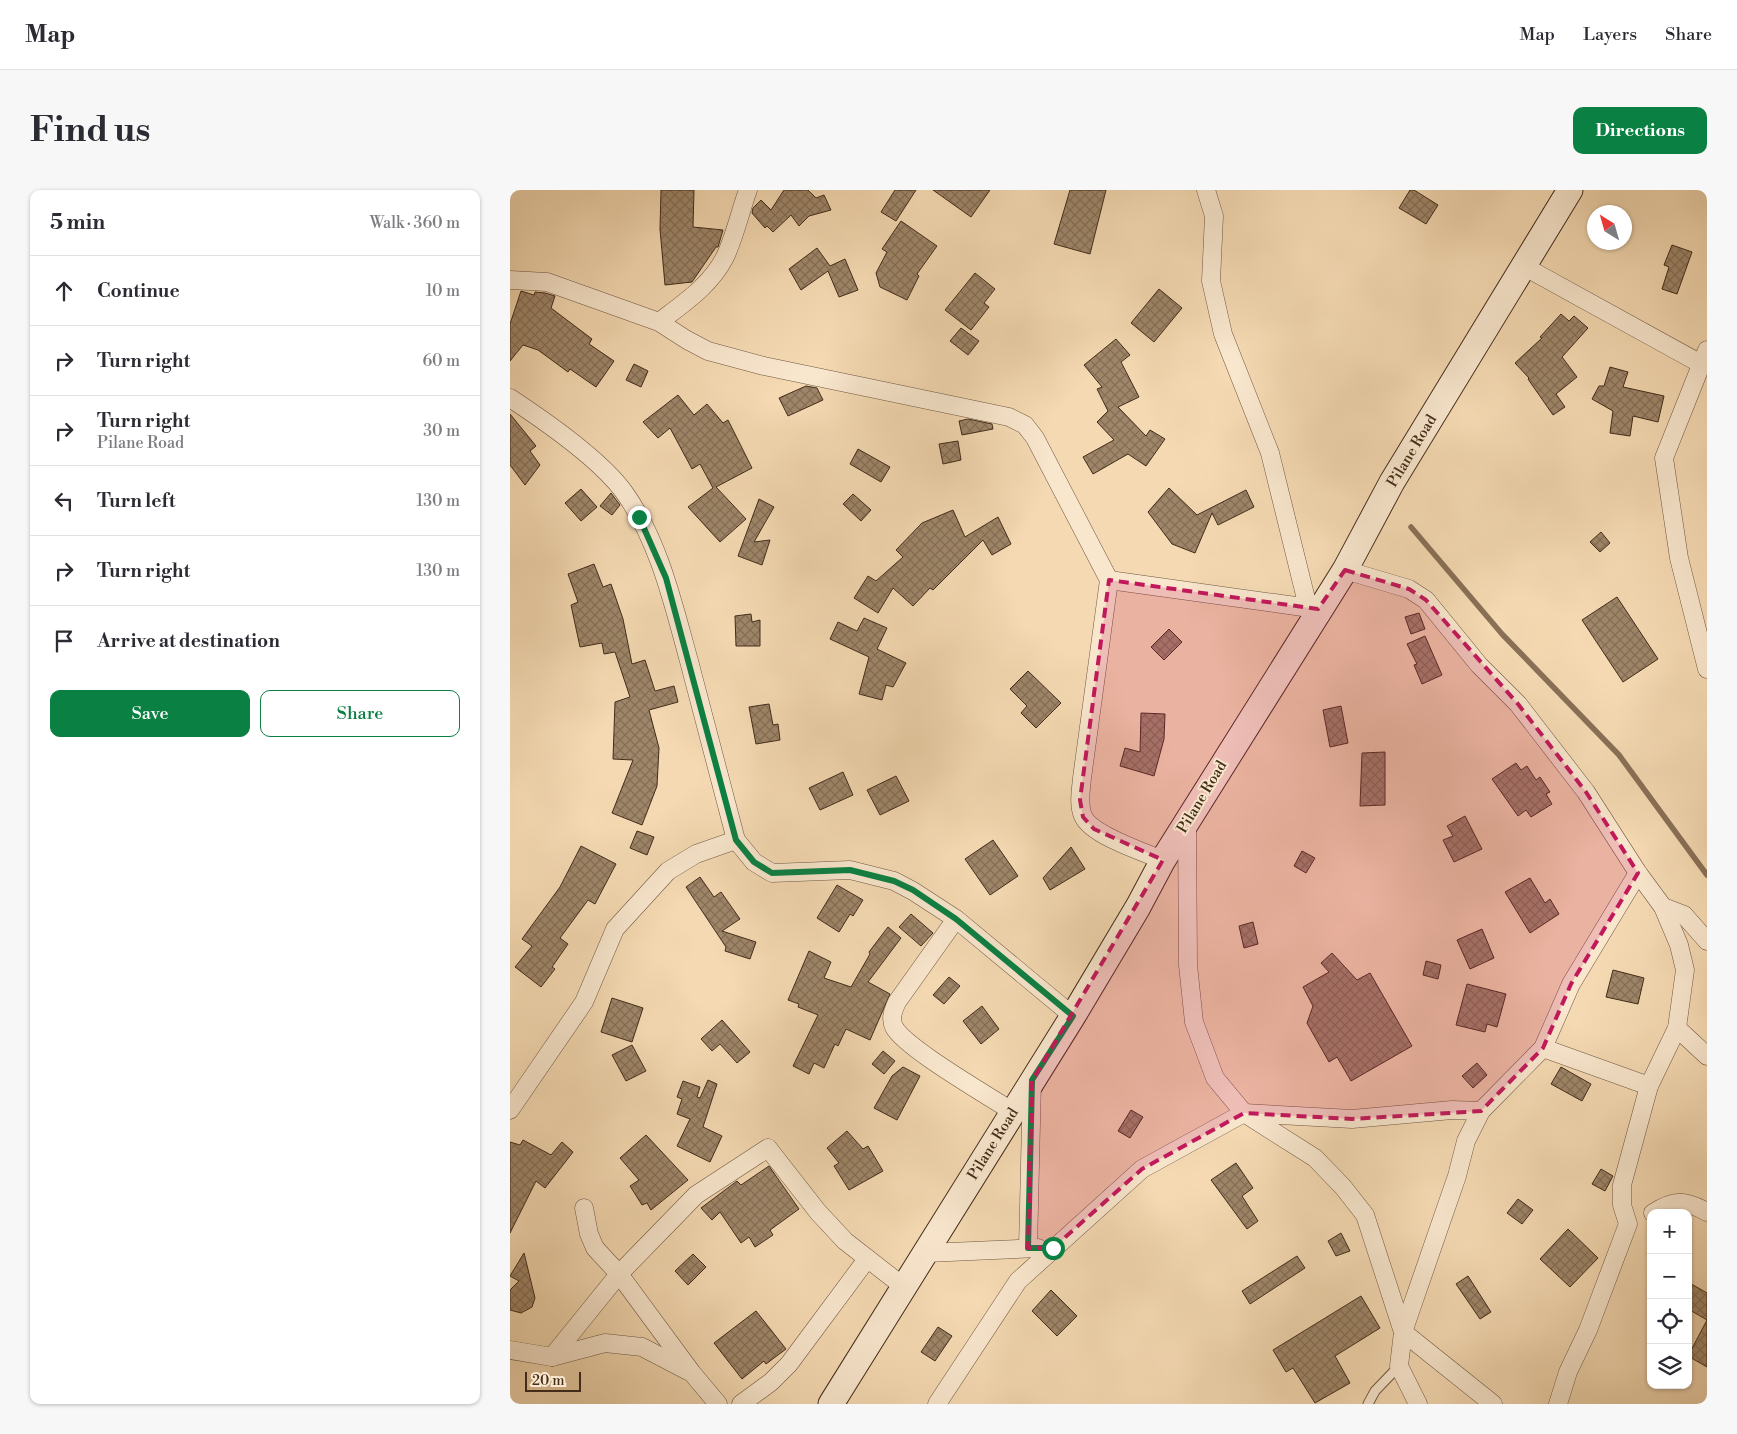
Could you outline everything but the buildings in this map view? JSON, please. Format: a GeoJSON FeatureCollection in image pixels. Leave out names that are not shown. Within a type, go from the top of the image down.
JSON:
{"type":"FeatureCollection","features":[{"type":"Feature","properties":{"kind":"main road","name":"Pilane Road"},"geometry":{"type":"LineString","coordinates":[[831,1404],[1073,1016],[1138,907],[1163,860],[1187,823],[1313,608],[1344,570],[1392,482],[1525,267],[1570,190]]}},
{"type":"Feature","properties":{"kind":"street"},"geometry":{"type":"LineString","coordinates":[[659,322],[710,280],[725,257],[748,190]]}},
{"type":"Feature","properties":{"kind":"street"},"geometry":{"type":"LineString","coordinates":[[1109,580],[1313,608],[1270,453],[1223,334],[1211,282],[1214,216],[1206,190]]}},
{"type":"Feature","properties":{"kind":"street"},"geometry":{"type":"LineString","coordinates":[[1525,267],[1705,358],[1664,458],[1679,558],[1707,668]]}},
{"type":"Feature","properties":{"kind":"street"},"geometry":{"type":"LineString","coordinates":[[512,276],[547,282],[659,322],[708,351],[764,366],[1009,418],[1025,425],[1035,438],[1109,580],[1080,800],[1084,817],[1094,830],[1163,860]]}},
{"type":"Feature","properties":{"kind":"street"},"geometry":{"type":"LineString","coordinates":[[510,398],[548,423],[608,474],[623,491],[639,517],[666,578],[736,840],[754,862],[772,873],[850,870],[894,881],[939,906],[1073,1016]]}},
{"type":"Feature","properties":{"kind":"street"},"geometry":{"type":"LineString","coordinates":[[1344,570],[1409,588],[1426,600],[1479,665],[1518,704],[1586,792],[1638,873],[1663,907],[1679,945],[1685,970],[1677,1028],[1649,1086],[1622,1185],[1622,1205],[1628,1224],[1588,1330],[1568,1372],[1558,1404]]}},
{"type":"Feature","properties":{"kind":"street"},"geometry":{"type":"LineString","coordinates":[[1187,823],[1188,965],[1194,1022],[1216,1078],[1244,1113],[1315,1158],[1343,1187],[1365,1215],[1404,1332],[1492,1404]]}},
{"type":"Feature","properties":{"kind":"street"},"geometry":{"type":"LineString","coordinates":[[510,1110],[584,1002],[616,929],[668,871],[696,854],[736,840]]}},
{"type":"Feature","properties":{"kind":"street"},"geometry":{"type":"LineString","coordinates":[[1418,1404],[1399,1366],[1404,1332],[1454,1185],[1466,1141],[1481,1111],[1543,1048],[1571,984],[1638,873]]}},
{"type":"Feature","properties":{"kind":"street"},"geometry":{"type":"LineString","coordinates":[[1663,907],[1684,915],[1707,940]]}},
{"type":"Feature","properties":{"kind":"street"},"geometry":{"type":"LineString","coordinates":[[956,919],[898,1002],[892,1015],[893,1025],[907,1042],[1013,1112]]}},
{"type":"Feature","properties":{"kind":"street"},"geometry":{"type":"LineString","coordinates":[[1677,1028],[1707,1056]]}},
{"type":"Feature","properties":{"kind":"street"},"geometry":{"type":"LineString","coordinates":[[1543,1048],[1649,1086]]}},
{"type":"Feature","properties":{"kind":"street"},"geometry":{"type":"LineString","coordinates":[[1028,1248],[1032,1080]]}},
{"type":"Feature","properties":{"kind":"street"},"geometry":{"type":"LineString","coordinates":[[937,1404],[1018,1281],[1142,1169],[1244,1113],[1352,1119],[1452,1110],[1481,1111]]}},
{"type":"Feature","properties":{"kind":"street"},"geometry":{"type":"LineString","coordinates":[[552,1357],[619,1274],[696,1195],[768,1148],[818,1212],[845,1241],[904,1287]]}},
{"type":"Feature","properties":{"kind":"street"},"geometry":{"type":"LineString","coordinates":[[1662,1209],[1675,1202],[1691,1203],[1707,1212]]}},
{"type":"Feature","properties":{"kind":"street"},"geometry":{"type":"LineString","coordinates":[[584,1208],[589,1234],[595,1248],[619,1274],[692,1373],[718,1404]]}},
{"type":"Feature","properties":{"kind":"street"},"geometry":{"type":"LineString","coordinates":[[1628,1224],[1647,1216]]}},
{"type":"Feature","properties":{"kind":"street"},"geometry":{"type":"LineString","coordinates":[[926,1253],[1053,1248]]}},
{"type":"Feature","properties":{"kind":"street"},"geometry":{"type":"LineString","coordinates":[[742,1404],[771,1382],[789,1364],[867,1259]]}},
{"type":"Feature","properties":{"kind":"street"},"geometry":{"type":"LineString","coordinates":[[510,1350],[552,1357],[605,1343],[642,1347],[692,1373]]}},
{"type":"Feature","properties":{"kind":"lane"},"geometry":{"type":"LineString","coordinates":[[1368,1404],[1376,1391],[1399,1366]]}},
{"type":"Feature","properties":{"kind":"highlighted area"},"geometry":{"type":"Polygon","coordinates":[[[1345,570],[1409,589],[1426,600],[1518,704],[1586,792],[1638,873],[1571,984],[1543,1048],[1481,1111],[1352,1119],[1244,1113],[1142,1169],[1053,1248],[1028,1248],[1032,1081],[1163,860],[1094,829],[1083,817],[1080,800],[1109,580],[1318,609],[1345,570]]]}},
{"type":"Feature","properties":{"kind":"waterway"},"geometry":{"type":"LineString","coordinates":[[1411,527],[1502,634],[1619,755],[1707,875]]}},
{"type":"Feature","properties":{"kind":"route"},"geometry":{"type":"LineString","coordinates":[[639,517],[666,578],[736,840],[754,862],[772,873],[850,870],[894,881],[913,890],[956,919],[1073,1016],[1032,1080],[1028,1248],[1053,1248]]}}]}
